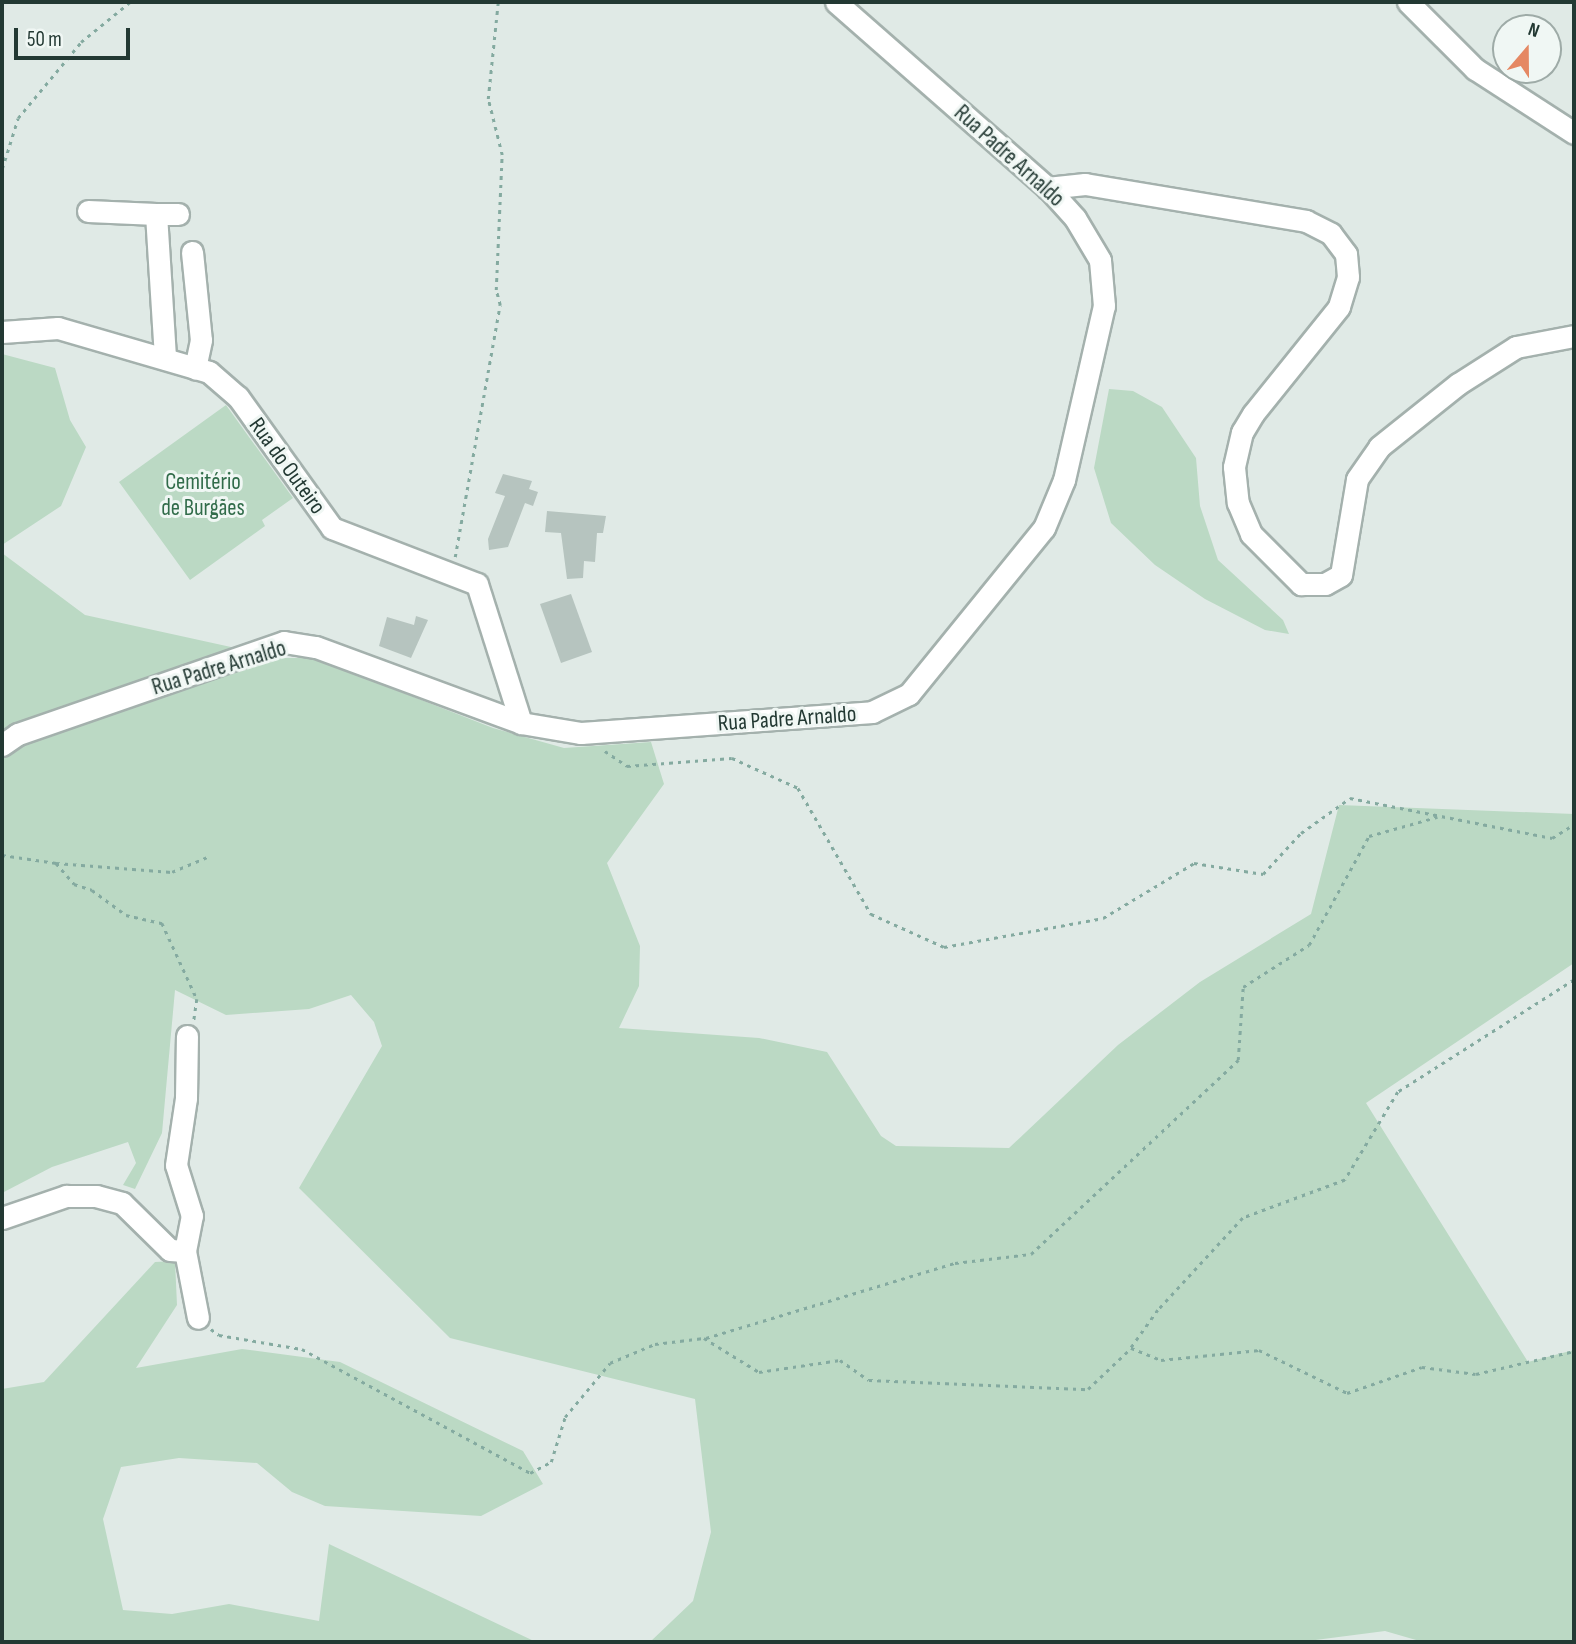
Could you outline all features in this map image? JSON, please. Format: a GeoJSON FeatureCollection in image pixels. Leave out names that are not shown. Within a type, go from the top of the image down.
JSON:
{"type":"FeatureCollection","features":[{"type":"Feature","properties":{"kind":"street","name":"Rua Padre Arnaldo"},"geometry":{"type":"LineString","coordinates":[[2,746],[18,734],[284,642],[316,646],[521,723],[581,733],[872,712],[909,694],[1044,528],[1064,480],[1104,306],[1100,260],[1075,218],[1047,188],[836,2]]}},
{"type":"Feature","properties":{"kind":"street"},"geometry":{"type":"LineString","coordinates":[[1408,2],[1475,69],[1574,133]]}},
{"type":"Feature","properties":{"kind":"street"},"geometry":{"type":"LineString","coordinates":[[1047,188],[1085,184],[1306,221],[1331,234],[1346,254],[1348,277],[1339,307],[1241,432],[1234,467],[1238,503],[1251,534],[1301,584],[1325,584],[1341,575],[1357,479],[1379,447],[1458,384],[1516,347],[1574,336]]}},
{"type":"Feature","properties":{"kind":"street"},"geometry":{"type":"LineString","coordinates":[[88,211],[178,214]]}},
{"type":"Feature","properties":{"kind":"street"},"geometry":{"type":"LineString","coordinates":[[156,214],[165,359]]}},
{"type":"Feature","properties":{"kind":"street"},"geometry":{"type":"LineString","coordinates":[[192,252],[201,340],[195,368]]}},
{"type":"Feature","properties":{"kind":"street","name":"Rua do Outeiro"},"geometry":{"type":"LineString","coordinates":[[2,332],[58,328],[209,372],[238,397],[332,528],[477,584],[521,723]]}},
{"type":"Feature","properties":{"kind":"street"},"geometry":{"type":"LineString","coordinates":[[187,1037],[186,1098],[176,1165],[192,1216],[185,1251],[198,1318]]}},
{"type":"Feature","properties":{"kind":"street"},"geometry":{"type":"LineString","coordinates":[[2,1219],[66,1196],[96,1196],[122,1203],[170,1250],[185,1251]]}},
{"type":"Feature","properties":{"kind":"path"},"geometry":{"type":"LineString","coordinates":[[2,169],[18,118],[81,42],[130,2]]}},
{"type":"Feature","properties":{"kind":"path"},"geometry":{"type":"LineString","coordinates":[[452,574],[500,305],[496,290],[502,155],[488,99],[498,2]]}},
{"type":"Feature","properties":{"kind":"path"},"geometry":{"type":"LineString","coordinates":[[581,733],[627,766],[732,758],[798,788],[871,914],[944,947],[1103,918],[1194,863],[1263,874],[1301,833],[1350,798],[1552,838],[1574,824]]}},
{"type":"Feature","properties":{"kind":"path"},"geometry":{"type":"LineString","coordinates":[[198,1318],[219,1335],[302,1349],[530,1473],[551,1462],[565,1418],[611,1363],[655,1344],[704,1338],[955,1263],[1031,1254],[1238,1060],[1243,987],[1309,945],[1369,836],[1440,816]]}},
{"type":"Feature","properties":{"kind":"path"},"geometry":{"type":"LineString","coordinates":[[2,855],[56,863],[172,872],[207,857]]}},
{"type":"Feature","properties":{"kind":"path"},"geometry":{"type":"LineString","coordinates":[[56,863],[74,884],[126,915],[162,923],[197,999],[187,1037]]}},
{"type":"Feature","properties":{"kind":"path"},"geometry":{"type":"LineString","coordinates":[[704,1338],[759,1372],[840,1360],[869,1380],[1088,1389],[1131,1348],[1158,1310],[1243,1218],[1345,1180],[1398,1092],[1574,980]]}},
{"type":"Feature","properties":{"kind":"path"},"geometry":{"type":"LineString","coordinates":[[1131,1348],[1161,1360],[1259,1350],[1347,1393],[1422,1367],[1476,1374],[1574,1351]]}},
{"type":"Feature","properties":{"kind":"green space"},"geometry":{"type":"Polygon","coordinates":[[[2,354],[55,368],[70,420],[86,447],[61,506],[2,545],[2,354]]]}},
{"type":"Feature","properties":{"kind":"green space"},"geometry":{"type":"Polygon","coordinates":[[[1109,389],[1133,391],[1162,407],[1196,458],[1200,506],[1218,560],[1283,620],[1289,634],[1265,630],[1205,599],[1155,565],[1111,523],[1094,468],[1109,389]]]}},
{"type":"Feature","properties":{"kind":"green space","name":"Cemitério de Burgães"},"geometry":{"type":"Polygon","coordinates":[[[226,405],[293,498],[262,520],[265,526],[190,580],[119,482],[226,405]]]}},
{"type":"Feature","properties":{"kind":"green space"},"geometry":{"type":"Polygon","coordinates":[[[2,553],[85,615],[281,658],[314,658],[493,728],[564,748],[651,742],[664,784],[607,863],[640,946],[639,986],[619,1028],[759,1038],[827,1052],[881,1136],[896,1146],[1009,1148],[1118,1045],[1200,982],[1311,914],[1339,805],[1574,814],[1574,963],[1366,1103],[1528,1362],[1574,1350],[1574,1642],[1423,1642],[1385,1631],[1300,1642],[650,1642],[693,1601],[711,1532],[695,1399],[450,1338],[299,1188],[382,1046],[374,1022],[351,995],[309,1009],[226,1015],[175,990],[162,1133],[135,1189],[123,1185],[136,1163],[128,1142],[52,1167],[2,1193],[2,553]]]}},
{"type":"Feature","properties":{"kind":"green space"},"geometry":{"type":"Polygon","coordinates":[[[175,1261],[177,1305],[136,1368],[242,1349],[340,1362],[523,1451],[543,1484],[481,1516],[325,1506],[292,1492],[257,1463],[179,1458],[121,1467],[103,1519],[123,1610],[172,1614],[229,1604],[319,1621],[329,1544],[536,1642],[2,1642],[2,1389],[44,1382],[155,1262],[175,1261]]]}},
{"type":"Feature","properties":{"kind":"building"},"geometry":{"type":"Polygon","coordinates":[[[503,474],[532,481],[529,489],[538,492],[533,506],[525,503],[508,547],[489,550],[488,539],[505,496],[495,493],[503,474]]]}},
{"type":"Feature","properties":{"kind":"building"},"geometry":{"type":"Polygon","coordinates":[[[547,511],[606,516],[603,533],[597,533],[595,562],[584,561],[583,578],[567,579],[561,533],[545,532],[547,511]]]}},
{"type":"Feature","properties":{"kind":"building"},"geometry":{"type":"Polygon","coordinates":[[[571,594],[592,652],[561,663],[540,604],[571,594]]]}},
{"type":"Feature","properties":{"kind":"building"},"geometry":{"type":"Polygon","coordinates":[[[416,616],[428,620],[411,658],[379,646],[387,617],[414,625],[416,616]]]}}]}
